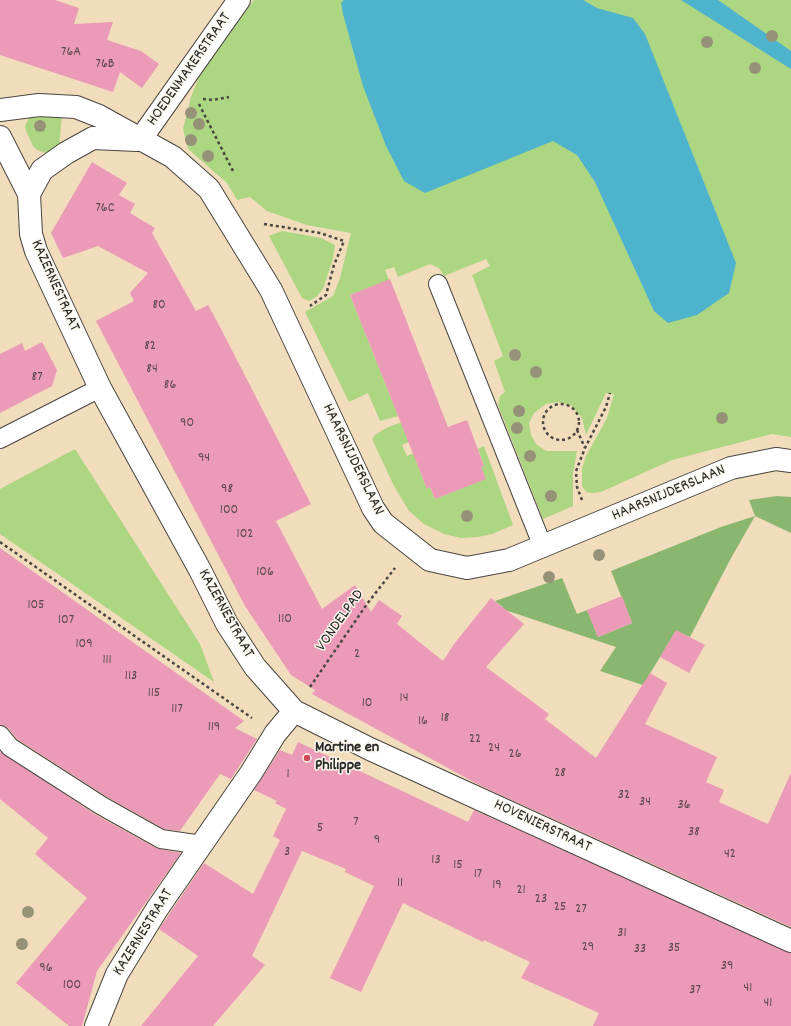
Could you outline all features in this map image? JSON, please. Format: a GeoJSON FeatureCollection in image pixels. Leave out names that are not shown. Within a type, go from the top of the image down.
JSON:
{"type":"FeatureCollection","features":[{"type":"Feature","properties":{"kind":"street","name":"HOEDENMAKERSTRAAT"},"geometry":{"type":"LineString","coordinates":[[140,140],[239,0]]}},
{"type":"Feature","properties":{"kind":"street","name":"HAARSNIJDERSLAAN"},"geometry":{"type":"LineString","coordinates":[[0,110],[39,105],[76,107],[99,116],[173,157],[209,188],[271,290],[373,508],[383,523],[430,560],[467,568],[510,560],[731,468],[776,459],[791,461]]}},
{"type":"Feature","properties":{"kind":"street","name":"KAZERNESTRAAT"},"geometry":{"type":"LineString","coordinates":[[0,137],[29,194],[31,234],[36,251],[100,388],[200,570],[227,624],[254,667],[294,711],[275,734],[251,773],[157,909],[117,974],[96,1026]]}},
{"type":"Feature","properties":{"kind":"street","name":"HAARSNIJDERSLAAN"},"geometry":{"type":"LineString","coordinates":[[29,194],[42,170],[66,153],[93,138],[140,140]]}},
{"type":"Feature","properties":{"kind":"street","name":"HOVENIERSTRAAT"},"geometry":{"type":"LineString","coordinates":[[294,711],[370,749],[791,941]]}},
{"type":"Feature","properties":{"kind":"lane"},"geometry":{"type":"LineString","coordinates":[[438,284],[543,547]]}},
{"type":"Feature","properties":{"kind":"lane"},"geometry":{"type":"LineString","coordinates":[[0,439],[100,388]]}},
{"type":"Feature","properties":{"kind":"lane"},"geometry":{"type":"LineString","coordinates":[[0,735],[10,747],[102,806],[161,839],[202,845]]}},
{"type":"Feature","properties":{"kind":"path"},"geometry":{"type":"LineString","coordinates":[[229,98],[213,100],[196,99],[235,175]]}},
{"type":"Feature","properties":{"kind":"path"},"geometry":{"type":"LineString","coordinates":[[259,223],[320,233],[344,241],[334,265],[326,294],[314,304],[283,316]]}},
{"type":"Feature","properties":{"kind":"path"},"geometry":{"type":"LineString","coordinates":[[594,526],[577,487],[576,471],[585,448],[606,407],[610,393]]}},
{"type":"Feature","properties":{"kind":"path"},"geometry":{"type":"LineString","coordinates":[[577,430],[568,439],[556,440],[546,433],[543,422],[545,415],[552,407],[563,405],[568,406],[573,410],[578,420],[577,430],[585,448]]}},
{"type":"Feature","properties":{"kind":"path"},"geometry":{"type":"LineString","coordinates":[[0,542],[275,734]]}},
{"type":"Feature","properties":{"kind":"path","name":"VONDELPAD"},"geometry":{"type":"LineString","coordinates":[[294,711],[367,604],[412,547]]}},
{"type":"Feature","properties":{"kind":"green space"},"geometry":{"type":"Polygon","coordinates":[[[254,0],[791,0],[791,437],[772,434],[672,460],[601,492],[592,493],[586,492],[582,486],[582,468],[586,456],[607,418],[614,394],[606,393],[586,435],[582,418],[571,405],[558,402],[546,404],[534,413],[529,423],[531,435],[536,444],[546,451],[577,451],[573,474],[573,506],[543,519],[498,405],[500,396],[505,392],[494,361],[503,356],[472,275],[490,266],[486,259],[444,276],[439,268],[430,264],[398,277],[394,267],[385,270],[389,280],[350,295],[398,416],[380,421],[368,393],[349,402],[305,312],[333,296],[340,278],[351,233],[307,225],[267,211],[250,197],[237,200],[227,183],[188,149],[183,129],[191,97],[200,75],[254,0]]]}},
{"type":"Feature","properties":{"kind":"green space"},"geometry":{"type":"Polygon","coordinates":[[[62,114],[59,148],[46,153],[37,150],[33,146],[26,131],[25,126],[29,118],[32,115],[62,114]]]}},
{"type":"Feature","properties":{"kind":"green space"},"geometry":{"type":"Polygon","coordinates":[[[282,231],[321,238],[335,245],[333,259],[323,289],[316,297],[309,301],[302,298],[269,236],[282,231]]]}},
{"type":"Feature","properties":{"kind":"green space"},"geometry":{"type":"Polygon","coordinates":[[[405,421],[409,442],[402,445],[407,456],[418,451],[414,456],[427,489],[430,487],[435,499],[485,479],[481,467],[484,466],[478,449],[484,446],[513,525],[492,534],[461,538],[444,534],[424,524],[409,511],[394,486],[372,439],[375,435],[386,428],[405,421]]]}},
{"type":"Feature","properties":{"kind":"green space"},"geometry":{"type":"Polygon","coordinates":[[[75,449],[200,644],[214,682],[0,534],[0,489],[75,449]]]}},
{"type":"Feature","properties":{"kind":"green space"},"geometry":{"type":"Polygon","coordinates":[[[777,496],[791,497],[791,533],[755,516],[749,500],[777,496]]]}},
{"type":"Feature","properties":{"kind":"green space"},"geometry":{"type":"Polygon","coordinates":[[[755,516],[730,560],[690,637],[676,631],[643,685],[600,671],[616,647],[502,609],[503,607],[495,601],[562,578],[577,614],[587,610],[598,637],[632,623],[611,571],[721,527],[755,516]]]}},
{"type":"Feature","properties":{"kind":"water"},"geometry":{"type":"Polygon","coordinates":[[[344,0],[583,0],[597,8],[633,18],[645,34],[736,263],[729,293],[697,315],[668,323],[654,311],[595,182],[577,155],[553,141],[425,193],[404,181],[386,146],[363,86],[343,14],[341,3],[344,0]]]}},
{"type":"Feature","properties":{"kind":"water"},"geometry":{"type":"Polygon","coordinates":[[[681,0],[718,0],[791,51],[791,69],[681,0]]]}},
{"type":"Feature","properties":{"kind":"building"},"geometry":{"type":"Polygon","coordinates":[[[0,0],[55,0],[79,8],[74,24],[113,22],[107,40],[141,51],[159,64],[142,88],[120,72],[113,92],[0,55],[0,0]]]}},
{"type":"Feature","properties":{"kind":"building"},"geometry":{"type":"Polygon","coordinates":[[[92,162],[127,183],[119,195],[135,204],[130,213],[155,228],[152,233],[196,311],[208,305],[220,327],[311,504],[276,521],[322,609],[355,585],[371,612],[379,600],[402,616],[397,624],[443,661],[454,644],[491,598],[524,624],[486,667],[549,714],[545,719],[596,758],[650,673],[667,683],[645,724],[717,757],[706,782],[724,790],[719,802],[768,824],[791,773],[791,927],[481,786],[312,694],[315,690],[291,675],[245,606],[96,321],[134,301],[130,293],[148,273],[98,246],[63,258],[51,233],[92,162]]]}},
{"type":"Feature","properties":{"kind":"building"},"geometry":{"type":"Polygon","coordinates":[[[390,279],[448,427],[467,420],[484,466],[481,467],[486,479],[435,499],[430,487],[427,489],[350,295],[390,279]]]}},
{"type":"Feature","properties":{"kind":"building"},"geometry":{"type":"Polygon","coordinates":[[[42,342],[57,370],[52,386],[0,413],[0,354],[22,343],[25,351],[42,342]]]}},
{"type":"Feature","properties":{"kind":"building"},"geometry":{"type":"Polygon","coordinates":[[[0,548],[244,721],[235,728],[257,739],[231,779],[220,774],[180,831],[164,829],[107,797],[17,739],[8,728],[0,725],[0,548]]]}},
{"type":"Feature","properties":{"kind":"building"},"geometry":{"type":"Polygon","coordinates":[[[622,596],[632,623],[598,637],[587,610],[622,596]]]}},
{"type":"Feature","properties":{"kind":"building"},"geometry":{"type":"Polygon","coordinates":[[[676,630],[705,645],[689,673],[660,657],[676,630]]]}},
{"type":"Feature","properties":{"kind":"building"},"geometry":{"type":"Polygon","coordinates":[[[298,742],[468,822],[474,810],[791,953],[791,1026],[593,1026],[599,1013],[521,978],[530,962],[484,940],[483,942],[403,903],[361,992],[330,978],[374,886],[345,872],[346,869],[302,851],[252,956],[265,965],[213,1026],[141,1026],[198,956],[159,929],[204,863],[253,894],[280,840],[273,836],[286,809],[275,803],[277,801],[254,790],[280,750],[292,755],[298,742]]]}},
{"type":"Feature","properties":{"kind":"building"},"geometry":{"type":"Polygon","coordinates":[[[0,751],[96,815],[156,848],[181,853],[97,971],[82,1026],[69,1026],[16,983],[87,898],[35,854],[48,838],[0,799],[0,751]]]}},
{"type":"Feature","properties":{"kind":"place","name":"Martine en Philippe"},"geometry":{"type":"Point","coordinates":[307,758]}}]}
